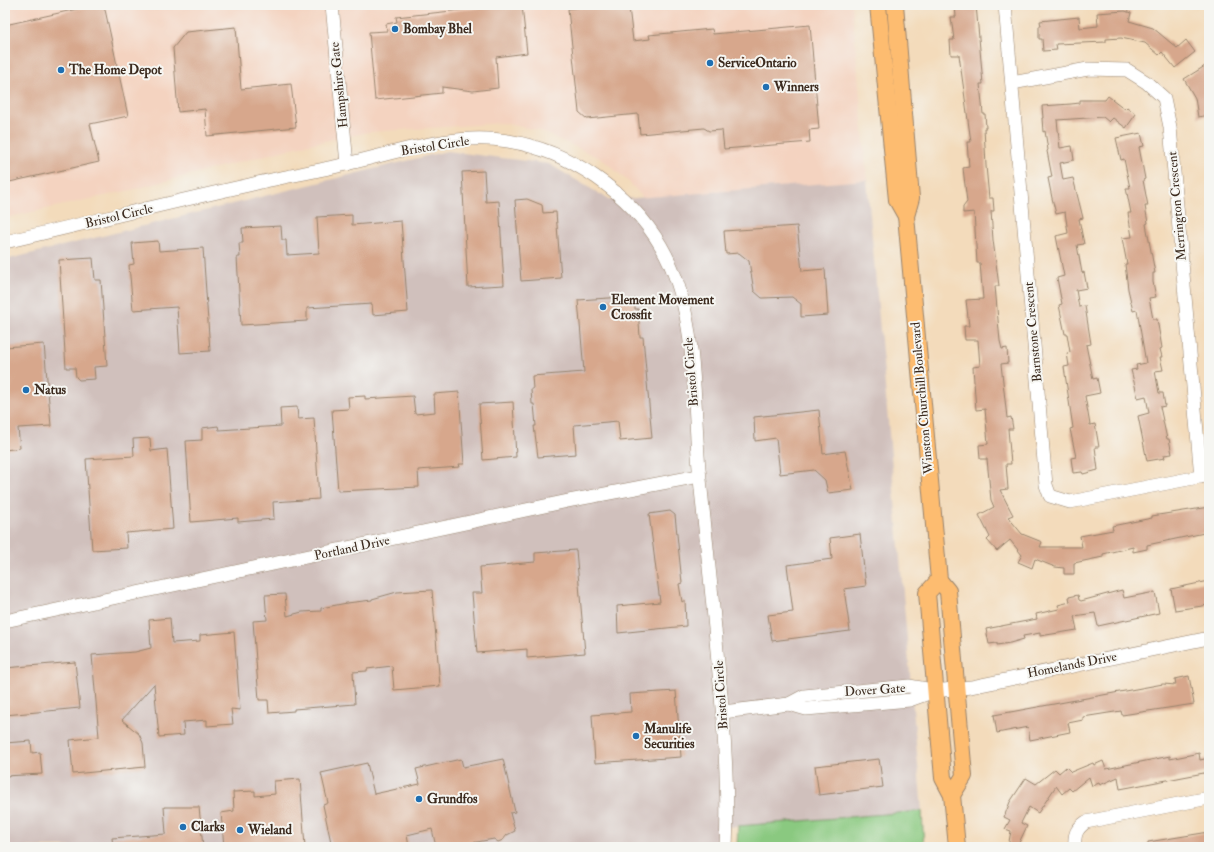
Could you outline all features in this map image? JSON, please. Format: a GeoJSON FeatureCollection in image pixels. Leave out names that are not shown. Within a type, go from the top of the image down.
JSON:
{"type":"FeatureCollection","features":[{"type":"Feature","properties":{"kind":"main road","name":"Winston Churchill Boulevard"},"geometry":{"type":"LineString","coordinates":[[878,5],[897,200],[906,216]]}},
{"type":"Feature","properties":{"kind":"main road","name":"Winston Churchill Boulevard"},"geometry":{"type":"LineString","coordinates":[[895,5],[911,198],[906,216],[939,580],[948,591],[964,776],[952,795]]}},
{"type":"Feature","properties":{"kind":"main road"},"geometry":{"type":"LineString","coordinates":[[939,580],[927,593],[943,778],[952,795],[956,847]]}},
{"type":"Feature","properties":{"kind":"street","name":"Hampshire Gate"},"geometry":{"type":"LineString","coordinates":[[332,5],[347,164]]}},
{"type":"Feature","properties":{"kind":"street","name":"Barnstone Crescent"},"geometry":{"type":"LineString","coordinates":[[1006,5],[1046,485],[1050,496],[1061,501],[1070,502],[1205,476]]}},
{"type":"Feature","properties":{"kind":"street","name":"Merrington Crescent"},"geometry":{"type":"LineString","coordinates":[[1012,82],[1088,69],[1127,70],[1146,82],[1164,98],[1170,127],[1205,476]]}},
{"type":"Feature","properties":{"kind":"street","name":"Bristol Circle"},"geometry":{"type":"LineString","coordinates":[[5,242],[249,185],[347,164],[412,147],[467,139],[508,141],[568,160],[606,184],[623,199],[641,219],[661,247],[681,294],[691,360],[699,476],[723,712],[726,792],[726,847]]}},
{"type":"Feature","properties":{"kind":"street","name":"Portland Drive"},"geometry":{"type":"LineString","coordinates":[[5,621],[568,501],[699,476]]}},
{"type":"Feature","properties":{"kind":"street","name":"Homelands Drive"},"geometry":{"type":"LineString","coordinates":[[935,691],[1208,642]]}},
{"type":"Feature","properties":{"kind":"street","name":"Dover Gate"},"geometry":{"type":"LineString","coordinates":[[723,712],[789,704],[806,709],[895,702],[910,700],[935,691]]}},
{"type":"Feature","properties":{"kind":"street"},"geometry":{"type":"LineString","coordinates":[[1075,847],[1074,835],[1086,822],[1209,798]]}},
{"type":"Feature","properties":{"kind":"shaded area"},"geometry":{"type":"Polygon","coordinates":[[[5,5],[852,5],[867,180],[644,199],[630,183],[602,159],[538,130],[502,123],[369,132],[305,145],[131,190],[5,218],[5,5]]]}},
{"type":"Feature","properties":{"kind":"shaded area"},"geometry":{"type":"Polygon","coordinates":[[[447,151],[549,164],[610,200],[867,180],[922,811],[727,827],[726,847],[5,847],[5,260],[447,151]]]}},
{"type":"Feature","properties":{"kind":"green space"},"geometry":{"type":"Polygon","coordinates":[[[922,811],[924,847],[737,847],[738,826],[922,811]]]}},
{"type":"Feature","properties":{"kind":"building","name":"The Home Depot"},"geometry":{"type":"Polygon","coordinates":[[[95,5],[104,5],[128,116],[90,124],[99,162],[5,183],[5,25],[95,5]]]}},
{"type":"Feature","properties":{"kind":"building"},"geometry":{"type":"Polygon","coordinates":[[[489,5],[522,5],[527,53],[496,57],[498,88],[473,91],[442,87],[442,93],[375,100],[369,32],[387,31],[386,24],[397,22],[396,17],[489,7],[489,5]]]}},
{"type":"Feature","properties":{"kind":"building"},"geometry":{"type":"Polygon","coordinates":[[[583,5],[627,5],[629,7],[633,41],[650,39],[649,35],[712,29],[713,34],[810,25],[819,129],[809,130],[810,142],[724,149],[722,130],[709,131],[704,128],[640,134],[638,114],[587,119],[579,112],[568,9],[583,7],[583,5]]]}},
{"type":"Feature","properties":{"kind":"building"},"geometry":{"type":"Polygon","coordinates":[[[955,5],[976,5],[983,84],[980,84],[986,128],[984,128],[986,166],[989,198],[993,198],[994,211],[991,211],[999,286],[995,286],[998,320],[1002,349],[1007,348],[1008,363],[1001,364],[1007,418],[1011,417],[1013,429],[1008,429],[1011,464],[1006,464],[1008,489],[1000,490],[1013,515],[1008,517],[1022,534],[1042,542],[1040,547],[1082,547],[1080,536],[1113,530],[1112,526],[1152,518],[1152,516],[1209,507],[1209,532],[1147,545],[1147,549],[1133,552],[1133,547],[1103,554],[1103,557],[1074,563],[1074,574],[1064,574],[1064,568],[1055,567],[1035,559],[1032,568],[1018,562],[1022,555],[1010,540],[997,551],[987,540],[990,537],[979,515],[994,507],[991,500],[987,459],[980,459],[979,445],[988,444],[985,409],[976,410],[973,367],[980,366],[978,340],[965,340],[964,326],[969,326],[966,300],[983,299],[980,263],[977,263],[974,212],[963,213],[963,207],[967,202],[963,168],[969,167],[967,142],[971,142],[959,55],[951,55],[950,40],[954,40],[951,17],[956,17],[955,5]]]}},
{"type":"Feature","properties":{"kind":"building"},"geometry":{"type":"Polygon","coordinates":[[[1125,11],[1131,13],[1129,21],[1153,28],[1177,48],[1186,40],[1195,52],[1175,68],[1162,52],[1159,55],[1145,43],[1121,38],[1106,39],[1106,42],[1056,44],[1057,50],[1043,51],[1042,39],[1039,39],[1039,26],[1041,26],[1040,21],[1079,17],[1080,28],[1098,26],[1097,13],[1125,11]]]}},
{"type":"Feature","properties":{"kind":"building"},"geometry":{"type":"Polygon","coordinates":[[[236,27],[241,89],[291,84],[296,127],[207,136],[205,109],[178,112],[173,48],[186,32],[236,27]]]}},
{"type":"Feature","properties":{"kind":"building"},"geometry":{"type":"Polygon","coordinates":[[[1205,66],[1209,73],[1209,115],[1198,117],[1195,98],[1184,79],[1205,66]]]}},
{"type":"Feature","properties":{"kind":"building"},"geometry":{"type":"Polygon","coordinates":[[[1108,96],[1125,109],[1127,107],[1136,114],[1126,128],[1113,118],[1109,122],[1103,117],[1057,120],[1060,148],[1072,146],[1074,160],[1060,163],[1063,180],[1073,178],[1083,218],[1079,219],[1084,244],[1077,245],[1082,273],[1084,272],[1087,288],[1076,290],[1079,307],[1085,306],[1091,344],[1086,345],[1093,379],[1097,378],[1100,393],[1085,396],[1090,425],[1095,424],[1099,447],[1095,447],[1098,470],[1083,474],[1082,472],[1073,473],[1071,458],[1076,457],[1070,429],[1073,428],[1064,367],[1069,366],[1067,353],[1070,352],[1059,305],[1062,304],[1057,278],[1064,276],[1056,236],[1068,233],[1065,212],[1056,214],[1052,198],[1048,178],[1052,177],[1045,131],[1043,132],[1042,106],[1080,103],[1080,100],[1105,100],[1108,96]]]}},
{"type":"Feature","properties":{"kind":"building"},"geometry":{"type":"Polygon","coordinates":[[[1141,133],[1144,146],[1139,147],[1148,206],[1145,206],[1148,223],[1146,224],[1155,273],[1153,273],[1153,282],[1156,297],[1149,298],[1153,319],[1157,319],[1162,348],[1160,349],[1162,357],[1160,357],[1163,370],[1155,371],[1159,393],[1163,393],[1165,406],[1160,407],[1172,454],[1164,455],[1165,458],[1147,461],[1138,416],[1149,413],[1146,396],[1138,398],[1131,370],[1137,369],[1136,365],[1146,363],[1137,310],[1133,311],[1128,289],[1125,264],[1127,264],[1122,238],[1132,237],[1128,213],[1131,213],[1126,188],[1130,188],[1124,159],[1121,160],[1116,138],[1141,133]]]}},
{"type":"Feature","properties":{"kind":"building"},"geometry":{"type":"Polygon","coordinates":[[[484,171],[486,202],[499,201],[504,285],[468,287],[462,172],[484,171]]]}},
{"type":"Feature","properties":{"kind":"building"},"geometry":{"type":"Polygon","coordinates":[[[527,199],[542,205],[543,213],[556,212],[561,278],[521,281],[515,200],[527,199]]]}},
{"type":"Feature","properties":{"kind":"building"},"geometry":{"type":"Polygon","coordinates":[[[352,215],[352,225],[401,221],[408,312],[373,315],[372,304],[307,308],[307,321],[241,325],[237,257],[240,257],[239,243],[243,243],[242,228],[281,226],[282,240],[286,240],[287,255],[319,253],[317,217],[352,215]]]}},
{"type":"Feature","properties":{"kind":"building"},"geometry":{"type":"Polygon","coordinates":[[[797,226],[802,271],[825,269],[828,315],[801,317],[801,304],[792,297],[762,298],[754,291],[749,261],[739,253],[726,254],[724,231],[797,226]]]}},
{"type":"Feature","properties":{"kind":"building"},"geometry":{"type":"Polygon","coordinates":[[[158,241],[159,251],[203,248],[210,351],[180,353],[177,307],[133,310],[129,265],[134,264],[132,243],[158,241]]]}},
{"type":"Feature","properties":{"kind":"building"},"geometry":{"type":"Polygon","coordinates":[[[93,258],[95,280],[101,280],[107,366],[94,367],[95,379],[79,380],[76,377],[75,368],[66,368],[59,260],[93,258]]]}},
{"type":"Feature","properties":{"kind":"building"},"geometry":{"type":"Polygon","coordinates":[[[624,297],[624,300],[635,299],[635,309],[638,309],[640,337],[643,337],[652,438],[620,441],[618,421],[574,425],[576,454],[538,457],[534,426],[536,426],[534,404],[532,404],[532,376],[584,372],[578,300],[624,297]]]}},
{"type":"Feature","properties":{"kind":"building","name":"Natus"},"geometry":{"type":"Polygon","coordinates":[[[44,344],[51,426],[18,428],[20,448],[5,450],[5,347],[44,344]]]}},
{"type":"Feature","properties":{"kind":"building"},"geometry":{"type":"Polygon","coordinates":[[[459,392],[464,464],[459,464],[460,467],[418,470],[419,487],[338,491],[332,410],[349,409],[348,397],[365,396],[365,399],[413,396],[415,414],[435,412],[434,394],[459,392]]]}},
{"type":"Feature","properties":{"kind":"building"},"geometry":{"type":"Polygon","coordinates":[[[513,402],[516,457],[483,460],[479,404],[513,402]]]}},
{"type":"Feature","properties":{"kind":"building"},"geometry":{"type":"Polygon","coordinates":[[[297,407],[298,419],[314,418],[319,499],[273,502],[274,519],[238,522],[238,518],[191,522],[186,441],[202,440],[202,428],[218,426],[219,430],[281,426],[280,408],[297,407]]]}},
{"type":"Feature","properties":{"kind":"building"},"geometry":{"type":"Polygon","coordinates":[[[819,410],[823,454],[845,451],[853,490],[828,493],[825,480],[814,470],[780,474],[776,438],[755,441],[754,417],[819,410]]]}},
{"type":"Feature","properties":{"kind":"building"},"geometry":{"type":"Polygon","coordinates":[[[150,438],[151,451],[167,449],[173,529],[126,533],[127,548],[92,550],[86,459],[134,456],[133,439],[150,438]]]}},
{"type":"Feature","properties":{"kind":"building"},"geometry":{"type":"Polygon","coordinates":[[[670,511],[675,515],[682,583],[679,584],[682,602],[685,600],[686,626],[618,633],[617,606],[660,602],[649,514],[670,511]]]}},
{"type":"Feature","properties":{"kind":"building"},"geometry":{"type":"Polygon","coordinates":[[[860,534],[866,586],[844,589],[850,631],[772,641],[768,615],[793,612],[787,565],[832,559],[830,538],[860,534]]]}},
{"type":"Feature","properties":{"kind":"building"},"geometry":{"type":"Polygon","coordinates":[[[576,550],[585,653],[527,658],[527,649],[477,653],[472,593],[482,593],[480,567],[535,562],[535,553],[576,550]]]}},
{"type":"Feature","properties":{"kind":"building"},"geometry":{"type":"Polygon","coordinates":[[[1209,581],[1209,605],[1175,610],[1171,589],[1209,581]]]}},
{"type":"Feature","properties":{"kind":"building"},"geometry":{"type":"Polygon","coordinates":[[[432,590],[440,686],[394,690],[392,666],[353,672],[355,704],[294,709],[294,711],[269,713],[268,700],[259,700],[253,621],[267,620],[265,595],[285,594],[287,616],[302,612],[321,611],[321,608],[347,603],[372,600],[397,592],[432,590]]]}},
{"type":"Feature","properties":{"kind":"building"},"geometry":{"type":"Polygon","coordinates":[[[1122,590],[1124,598],[1155,592],[1159,613],[1098,626],[1095,613],[1074,616],[1077,630],[1040,636],[1040,633],[1023,636],[1024,639],[1010,643],[997,645],[997,643],[989,644],[986,629],[1037,619],[1036,614],[1059,609],[1058,605],[1070,602],[1069,597],[1078,595],[1079,600],[1081,601],[1122,590]]]}},
{"type":"Feature","properties":{"kind":"building"},"geometry":{"type":"Polygon","coordinates":[[[170,618],[172,643],[200,641],[200,635],[234,632],[240,710],[231,709],[233,724],[207,726],[207,720],[183,722],[184,735],[159,737],[154,684],[122,720],[139,734],[143,743],[145,767],[73,774],[70,740],[99,737],[92,655],[135,652],[151,648],[149,620],[170,618]]]}},
{"type":"Feature","properties":{"kind":"building"},"geometry":{"type":"Polygon","coordinates":[[[75,662],[80,708],[5,715],[5,668],[75,662]]]}},
{"type":"Feature","properties":{"kind":"building"},"geometry":{"type":"Polygon","coordinates":[[[1189,676],[1194,704],[1122,715],[1121,711],[1083,717],[1083,720],[1068,723],[1070,732],[1030,740],[1028,727],[997,733],[994,715],[1163,684],[1176,685],[1175,679],[1189,676]]]}},
{"type":"Feature","properties":{"kind":"building","name":"Manulife Securities"},"geometry":{"type":"Polygon","coordinates":[[[676,691],[681,757],[595,763],[592,715],[631,712],[630,694],[676,691]]]}},
{"type":"Feature","properties":{"kind":"building"},"geometry":{"type":"Polygon","coordinates":[[[31,741],[32,753],[40,752],[42,774],[5,776],[5,743],[31,741]]]}},
{"type":"Feature","properties":{"kind":"building"},"geometry":{"type":"Polygon","coordinates":[[[1199,753],[1200,760],[1209,758],[1209,772],[1120,789],[1118,777],[1100,785],[1099,783],[1092,786],[1089,777],[1072,791],[1069,788],[1062,794],[1056,786],[1038,813],[1029,807],[1021,823],[1027,826],[1017,847],[1008,847],[1011,831],[1005,829],[1010,820],[1004,817],[1010,802],[1026,778],[1036,784],[1055,769],[1059,773],[1066,767],[1071,772],[1093,763],[1094,765],[1103,761],[1106,769],[1170,756],[1170,759],[1199,753]]]}},
{"type":"Feature","properties":{"kind":"building","name":"Grundfos"},"geometry":{"type":"Polygon","coordinates":[[[461,759],[463,767],[503,759],[515,812],[510,813],[515,831],[507,835],[503,840],[498,842],[494,839],[465,844],[458,847],[436,847],[432,829],[407,835],[409,847],[332,847],[323,805],[328,803],[321,773],[367,763],[374,794],[420,784],[416,769],[461,759]]]}},
{"type":"Feature","properties":{"kind":"building"},"geometry":{"type":"Polygon","coordinates":[[[879,759],[883,787],[819,795],[815,766],[879,759]]]}},
{"type":"Feature","properties":{"kind":"building"},"geometry":{"type":"Polygon","coordinates":[[[300,779],[305,847],[224,847],[221,813],[234,811],[233,792],[255,791],[255,796],[275,794],[274,781],[300,779]]]}},
{"type":"Feature","properties":{"kind":"building","name":"Clarks"},"geometry":{"type":"Polygon","coordinates":[[[164,807],[199,807],[203,847],[113,847],[112,838],[166,834],[164,807]]]}},
{"type":"Feature","properties":{"kind":"building"},"geometry":{"type":"Polygon","coordinates":[[[1209,832],[1209,847],[1148,847],[1148,842],[1209,832]]]}},
{"type":"Feature","properties":{"kind":"place","name":"Bombay Bhel"},"geometry":{"type":"Point","coordinates":[395,29]}},
{"type":"Feature","properties":{"kind":"place","name":"ServiceOntario"},"geometry":{"type":"Point","coordinates":[710,63]}},
{"type":"Feature","properties":{"kind":"place","name":"The Home Depot"},"geometry":{"type":"Point","coordinates":[61,70]}},
{"type":"Feature","properties":{"kind":"place","name":"Winners"},"geometry":{"type":"Point","coordinates":[766,87]}},
{"type":"Feature","properties":{"kind":"place","name":"Element Movement Crossfit"},"geometry":{"type":"Point","coordinates":[603,307]}},
{"type":"Feature","properties":{"kind":"place","name":"Natus"},"geometry":{"type":"Point","coordinates":[26,390]}},
{"type":"Feature","properties":{"kind":"place","name":"Manulife Securities"},"geometry":{"type":"Point","coordinates":[636,736]}},
{"type":"Feature","properties":{"kind":"place","name":"Grundfos"},"geometry":{"type":"Point","coordinates":[419,799]}},
{"type":"Feature","properties":{"kind":"place","name":"Clarks"},"geometry":{"type":"Point","coordinates":[183,827]}},
{"type":"Feature","properties":{"kind":"place","name":"Wieland"},"geometry":{"type":"Point","coordinates":[240,830]}}]}
